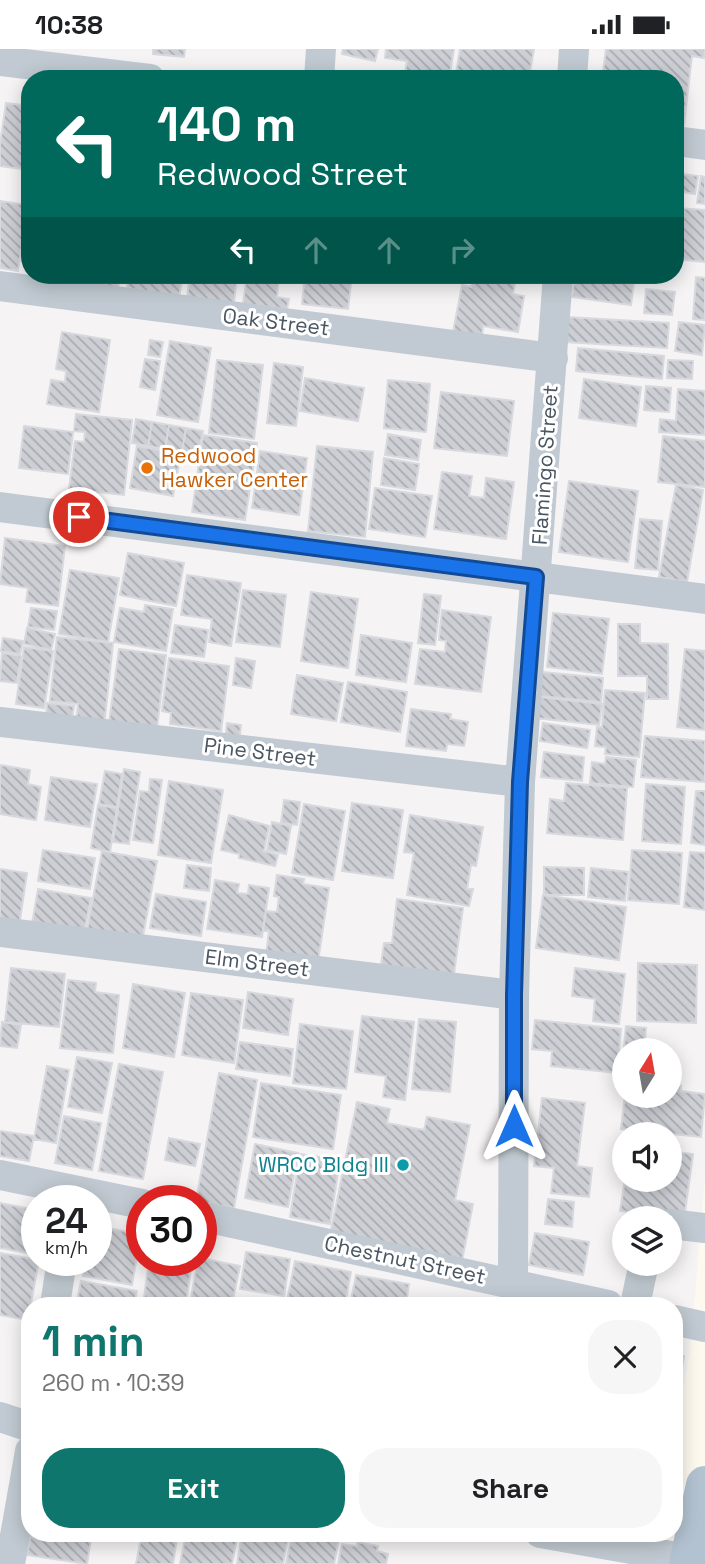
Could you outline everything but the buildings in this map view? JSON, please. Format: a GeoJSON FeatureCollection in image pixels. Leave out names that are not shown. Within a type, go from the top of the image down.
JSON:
{"type":"FeatureCollection","features":[{"type":"Feature","properties":{"kind":"main road"},"geometry":{"type":"LineString","coordinates":[[694,1562],[705,1486]]}},
{"type":"Feature","properties":{"kind":"street"},"geometry":{"type":"LineString","coordinates":[[320,70],[321,49]]}},
{"type":"Feature","properties":{"kind":"street"},"geometry":{"type":"LineString","coordinates":[[573,70],[574,49]]}},
{"type":"Feature","properties":{"kind":"street"},"geometry":{"type":"LineString","coordinates":[[0,61],[64,58],[113,70]]}},
{"type":"Feature","properties":{"kind":"street"},"geometry":{"type":"LineString","coordinates":[[684,142],[705,145]]}},
{"type":"Feature","properties":{"kind":"street","name":"Flamingo Street"},"geometry":{"type":"LineString","coordinates":[[513,1284],[514,995],[520,782],[557,284]]}},
{"type":"Feature","properties":{"kind":"street","name":"Oak Street"},"geometry":{"type":"LineString","coordinates":[[0,286],[553,358]]}},
{"type":"Feature","properties":{"kind":"street"},"geometry":{"type":"LineString","coordinates":[[0,507],[705,599]]}},
{"type":"Feature","properties":{"kind":"street","name":"Pine Street"},"geometry":{"type":"LineString","coordinates":[[0,722],[520,782]]}},
{"type":"Feature","properties":{"kind":"street","name":"Elm Street"},"geometry":{"type":"LineString","coordinates":[[0,932],[514,995]]}},
{"type":"Feature","properties":{"kind":"street"},"geometry":{"type":"LineString","coordinates":[[0,1175],[36,1185]]}},
{"type":"Feature","properties":{"kind":"street","name":"Chestnut Street"},"geometry":{"type":"LineString","coordinates":[[217,1219],[572,1297]]}},
{"type":"Feature","properties":{"kind":"street"},"geometry":{"type":"LineString","coordinates":[[682,1225],[705,1228]]}},
{"type":"Feature","properties":{"kind":"street"},"geometry":{"type":"LineString","coordinates":[[56,1297],[60,1276]]}},
{"type":"Feature","properties":{"kind":"street"},"geometry":{"type":"LineString","coordinates":[[637,1297],[641,1276]]}},
{"type":"Feature","properties":{"kind":"street"},"geometry":{"type":"LineString","coordinates":[[683,1322],[705,1327]]}},
{"type":"Feature","properties":{"kind":"street"},"geometry":{"type":"LineString","coordinates":[[0,1416],[21,1424]]}},
{"type":"Feature","properties":{"kind":"street"},"geometry":{"type":"LineString","coordinates":[[10,1564],[21,1502]]}},
{"type":"Feature","properties":{"kind":"street"},"geometry":{"type":"LineString","coordinates":[[588,1542],[694,1562]]}},
{"type":"Feature","properties":{"kind":"shaded area"},"geometry":{"type":"Polygon","coordinates":[[[705,1179],[705,1564],[647,1564],[651,1542],[683,1542],[683,1387],[690,1352],[705,1179]]]}},
{"type":"Feature","properties":{"kind":"place","name":"Redwood Hawker Center"},"geometry":{"type":"Point","coordinates":[147,468]}},
{"type":"Feature","properties":{"kind":"place","name":"WRCC Bldg III"},"geometry":{"type":"Point","coordinates":[403,1165]}},
{"type":"Feature","properties":{"kind":"route"},"geometry":{"type":"LineString","coordinates":[[79,517],[536,577],[520,782],[514,995],[514,1126]]}}]}
